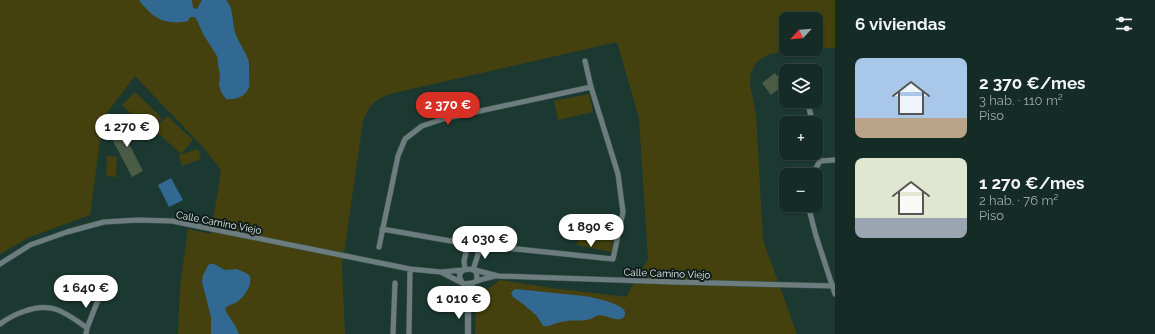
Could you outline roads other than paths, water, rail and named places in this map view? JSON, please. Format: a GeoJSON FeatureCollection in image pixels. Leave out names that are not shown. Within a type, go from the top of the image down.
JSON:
{"type":"FeatureCollection","features":[{"type":"Feature","properties":{"kind":"street"},"geometry":{"type":"LineString","coordinates":[[382,229],[468,244],[613,259],[623,212],[618,174],[591,87],[585,61]]}},
{"type":"Feature","properties":{"kind":"street"},"geometry":{"type":"LineString","coordinates":[[379,246],[398,156],[405,139],[422,126],[444,119],[591,87]]}},
{"type":"Feature","properties":{"kind":"street"},"geometry":{"type":"LineString","coordinates":[[816,168],[820,161],[835,160]]}},
{"type":"Feature","properties":{"kind":"street"},"geometry":{"type":"LineString","coordinates":[[810,212],[816,236],[834,286],[835,294]]}},
{"type":"Feature","properties":{"kind":"street","name":"Calle Camino Viejo"},"geometry":{"type":"LineString","coordinates":[[0,264],[30,245],[67,232],[104,222],[138,220],[172,222],[410,269],[440,272],[464,270]]}},
{"type":"Feature","properties":{"kind":"street"},"geometry":{"type":"LineString","coordinates":[[468,244],[464,261],[464,270],[460,275],[460,280],[463,283],[468,306]]}},
{"type":"Feature","properties":{"kind":"street"},"geometry":{"type":"LineString","coordinates":[[468,334],[469,295],[474,282],[478,278],[474,270],[481,245]]}},
{"type":"Feature","properties":{"kind":"street"},"geometry":{"type":"LineString","coordinates":[[409,334],[410,269]]}},
{"type":"Feature","properties":{"kind":"street"},"geometry":{"type":"LineString","coordinates":[[464,270],[474,270]]}},
{"type":"Feature","properties":{"kind":"street","name":"Calle Camino Viejo"},"geometry":{"type":"LineString","coordinates":[[474,270],[498,276],[834,286]]}},
{"type":"Feature","properties":{"kind":"street","name":"Calle Camino Viejo"},"geometry":{"type":"LineString","coordinates":[[440,272],[463,283]]}},
{"type":"Feature","properties":{"kind":"street","name":"Calle Camino Viejo"},"geometry":{"type":"LineString","coordinates":[[474,282],[498,276]]}},
{"type":"Feature","properties":{"kind":"street"},"geometry":{"type":"LineString","coordinates":[[463,283],[474,282]]}},
{"type":"Feature","properties":{"kind":"street"},"geometry":{"type":"LineString","coordinates":[[393,334],[395,284]]}},
{"type":"Feature","properties":{"kind":"street"},"geometry":{"type":"LineString","coordinates":[[0,324],[26,310],[36,307],[46,307],[55,308],[66,314],[86,332],[100,295]]}},
{"type":"Feature","properties":{"kind":"water"},"geometry":{"type":"Polygon","coordinates":[[[139,0],[192,0],[193,8],[197,9],[202,0],[226,0],[232,11],[236,36],[249,63],[248,90],[240,97],[226,99],[221,92],[219,85],[220,77],[217,56],[203,34],[195,17],[190,17],[188,21],[166,21],[154,16],[139,0]]]}},
{"type":"Feature","properties":{"kind":"water"},"geometry":{"type":"Polygon","coordinates":[[[171,178],[183,200],[169,207],[158,185],[171,178]]]}},
{"type":"Feature","properties":{"kind":"water"},"geometry":{"type":"Polygon","coordinates":[[[209,264],[214,264],[225,270],[237,269],[250,276],[249,287],[243,297],[225,309],[239,334],[211,334],[211,317],[202,282],[203,275],[209,264]]]}},
{"type":"Feature","properties":{"kind":"water"},"geometry":{"type":"Polygon","coordinates":[[[515,289],[594,298],[616,304],[625,311],[625,315],[621,319],[615,319],[599,315],[588,320],[565,321],[543,326],[537,316],[513,297],[511,293],[515,289]]]}}]}
